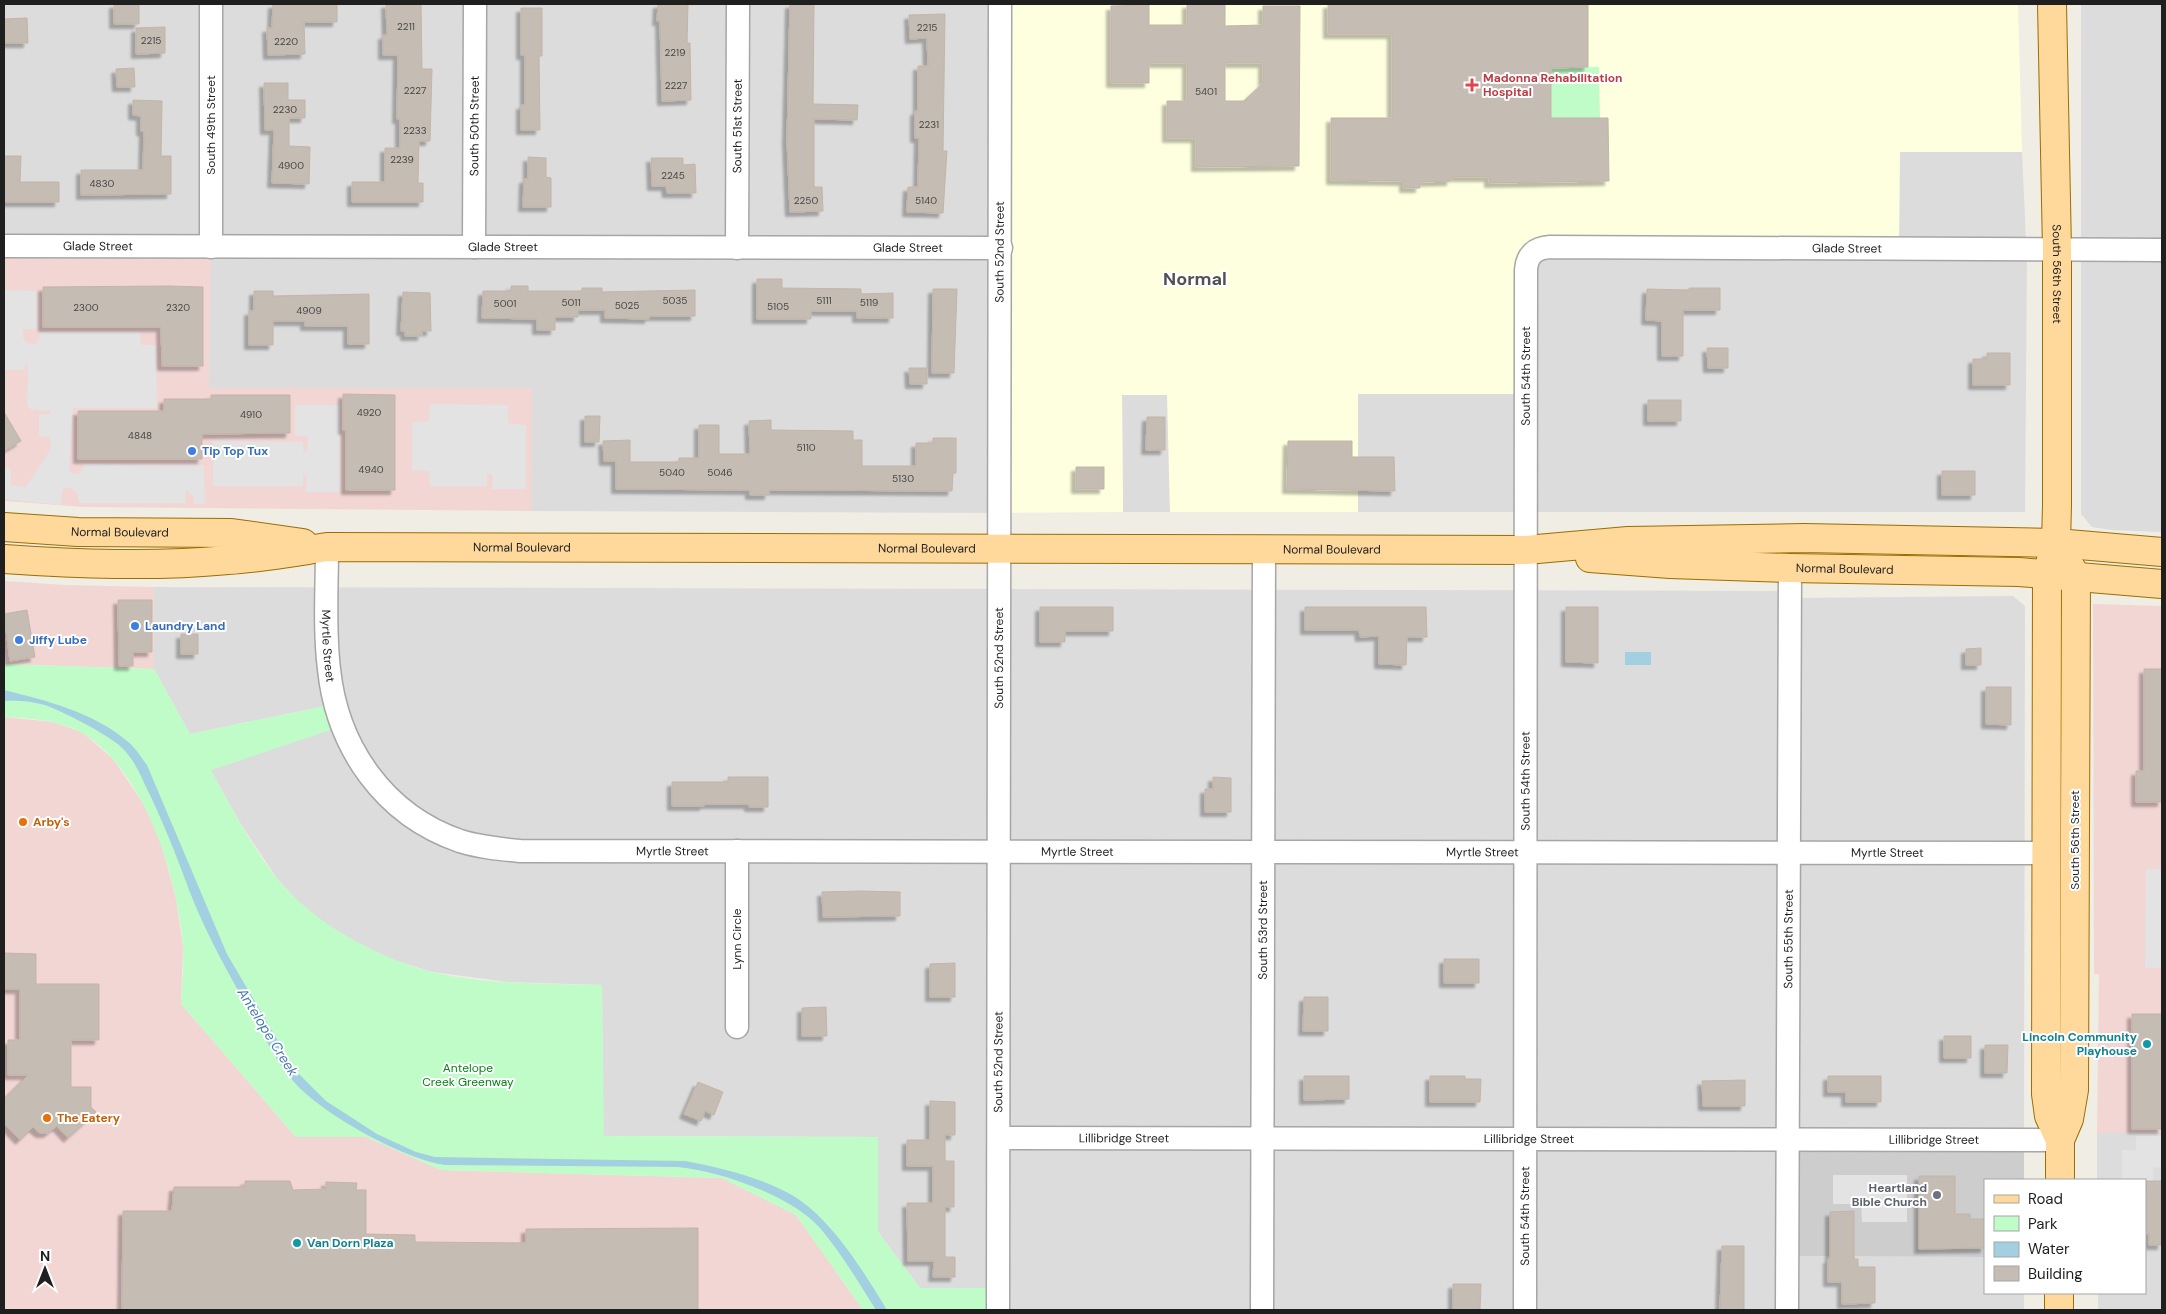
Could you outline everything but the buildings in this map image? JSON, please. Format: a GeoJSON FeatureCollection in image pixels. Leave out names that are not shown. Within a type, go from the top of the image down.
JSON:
{"type":"FeatureCollection","features":[{"type":"Feature","properties":{"kind":"main road","name":"South 56th Street"},"geometry":{"type":"LineString","coordinates":[[2052,4],[2057,250],[2056,544],[2047,574],[2046,1094],[2049,1116],[2060,1140]]}},
{"type":"Feature","properties":{"kind":"main road","name":"Normal Boulevard"},"geometry":{"type":"LineString","coordinates":[[4,527],[78,532],[232,533],[327,547]]}},
{"type":"Feature","properties":{"kind":"main road","name":"Normal Boulevard"},"geometry":{"type":"LineString","coordinates":[[1526,550],[1628,541],[1804,538],[2056,544],[2162,552]]}},
{"type":"Feature","properties":{"kind":"main road"},"geometry":{"type":"LineString","coordinates":[[2056,544],[2076,576]]}},
{"type":"Feature","properties":{"kind":"main road","name":"Normal Boulevard"},"geometry":{"type":"LineString","coordinates":[[4,559],[72,563],[194,562],[261,557],[327,547],[1526,550],[1652,562],[1790,568],[2047,574],[2162,584]]}},
{"type":"Feature","properties":{"kind":"main road","name":"South 56th Street"},"geometry":{"type":"LineString","coordinates":[[2060,1179],[2060,1140],[2069,1119],[2074,1090],[2076,576]]}},
{"type":"Feature","properties":{"kind":"main road"},"geometry":{"type":"LineString","coordinates":[[2059,1310],[2060,1294]]}},
{"type":"Feature","properties":{"kind":"street","name":"South 49th Street"},"geometry":{"type":"LineString","coordinates":[[211,4],[211,247]]}},
{"type":"Feature","properties":{"kind":"street","name":"South 50th Street"},"geometry":{"type":"LineString","coordinates":[[474,247],[475,4]]}},
{"type":"Feature","properties":{"kind":"street","name":"South 51st Street"},"geometry":{"type":"LineString","coordinates":[[737,248],[738,4]]}},
{"type":"Feature","properties":{"kind":"street","name":"South 52nd Street"},"geometry":{"type":"LineString","coordinates":[[998,1310],[1000,4]]}},
{"type":"Feature","properties":{"kind":"street","name":"Glade Street"},"geometry":{"type":"LineString","coordinates":[[4,246],[1001,248]]}},
{"type":"Feature","properties":{"kind":"street","name":"Glade Street"},"geometry":{"type":"LineString","coordinates":[[1532,253],[1550,247],[2162,250]]}},
{"type":"Feature","properties":{"kind":"street","name":"South 54th Street"},"geometry":{"type":"LineString","coordinates":[[1525,1310],[1526,264],[1532,253]]}},
{"type":"Feature","properties":{"kind":"street","name":"Myrtle Street"},"geometry":{"type":"LineString","coordinates":[[327,547],[329,669],[342,726],[353,751],[368,774],[386,795],[407,813],[430,828],[460,841],[492,848],[520,850],[736,851],[2047,853]]}},
{"type":"Feature","properties":{"kind":"street","name":"South 53rd Street"},"geometry":{"type":"LineString","coordinates":[[1262,1310],[1264,549]]}},
{"type":"Feature","properties":{"kind":"street","name":"South 55th Street"},"geometry":{"type":"LineString","coordinates":[[1788,1310],[1790,568]]}},
{"type":"Feature","properties":{"kind":"street","name":"Lynn Circle"},"geometry":{"type":"LineString","coordinates":[[736,851],[737,1027]]}},
{"type":"Feature","properties":{"kind":"street","name":"Lillibridge Street"},"geometry":{"type":"LineString","coordinates":[[999,1138],[2060,1140]]}},
{"type":"Feature","properties":{"kind":"shaded area"},"geometry":{"type":"Polygon","coordinates":[[[4,4],[1000,4],[999,513],[531,511],[531,388],[208,388],[4,246],[4,4]]]}},
{"type":"Feature","properties":{"kind":"shaded area","name":"Madonna Rehabilitation Hospital"},"geometry":{"type":"Polygon","coordinates":[[[1000,4],[2018,4],[2022,152],[1900,152],[1899,249],[1537,250],[1526,394],[1358,394],[1358,512],[1170,512],[1167,395],[1122,395],[1123,512],[999,513],[1000,4]]]}},
{"type":"Feature","properties":{"kind":"shaded area"},"geometry":{"type":"Polygon","coordinates":[[[2081,4],[2162,4],[2162,532],[2112,530],[2092,527],[2081,514],[2081,4]]]}},
{"type":"Feature","properties":{"kind":"shaded area"},"geometry":{"type":"Polygon","coordinates":[[[1899,152],[2022,152],[2027,262],[2025,512],[1358,512],[1358,394],[1526,394],[1528,258],[1899,249],[1899,152]]]}},
{"type":"Feature","properties":{"kind":"shaded area"},"geometry":{"type":"Polygon","coordinates":[[[4,246],[211,247],[209,388],[532,388],[531,511],[84,507],[4,501],[4,246]]]}},
{"type":"Feature","properties":{"kind":"shaded area"},"geometry":{"type":"Polygon","coordinates":[[[4,290],[37,291],[37,329],[23,329],[23,338],[27,343],[35,345],[39,341],[40,332],[140,332],[141,345],[156,345],[157,408],[73,408],[69,470],[73,474],[79,474],[85,464],[204,465],[205,504],[194,504],[194,498],[187,490],[185,493],[186,503],[80,503],[76,492],[69,487],[64,488],[62,492],[61,505],[4,499],[4,468],[11,469],[11,485],[26,487],[51,449],[50,437],[39,436],[39,414],[50,414],[51,411],[31,410],[27,405],[28,365],[23,370],[4,370],[4,290]]]}},
{"type":"Feature","properties":{"kind":"shaded area"},"geometry":{"type":"Polygon","coordinates":[[[1122,395],[1168,395],[1170,512],[1123,512],[1122,395]]]}},
{"type":"Feature","properties":{"kind":"shaded area"},"geometry":{"type":"Polygon","coordinates":[[[430,404],[508,405],[508,422],[526,425],[526,489],[492,489],[493,477],[490,473],[487,475],[487,486],[430,486],[429,471],[412,470],[412,422],[429,421],[430,404]]]}},
{"type":"Feature","properties":{"kind":"shaded area"},"geometry":{"type":"Polygon","coordinates":[[[295,405],[340,405],[340,492],[306,492],[306,476],[304,475],[303,486],[213,486],[213,441],[303,442],[303,451],[307,451],[308,437],[295,435],[295,405]]]}},
{"type":"Feature","properties":{"kind":"shaded area"},"geometry":{"type":"Polygon","coordinates":[[[4,581],[65,585],[154,587],[154,669],[4,664],[4,581]]]}},
{"type":"Feature","properties":{"kind":"shaded area"},"geometry":{"type":"Polygon","coordinates":[[[154,587],[1790,591],[1791,598],[2013,596],[2025,606],[2024,1140],[1788,1256],[1984,1257],[1984,1294],[2024,1294],[2024,1310],[998,1310],[997,1288],[920,1288],[878,1232],[878,1137],[603,1136],[602,985],[508,982],[432,972],[391,959],[358,943],[326,924],[300,903],[278,880],[242,826],[210,770],[341,726],[335,704],[190,734],[154,669],[154,587]]]}},
{"type":"Feature","properties":{"kind":"shaded area"},"geometry":{"type":"Polygon","coordinates":[[[2093,604],[2162,606],[2162,1133],[2097,1133],[2099,974],[2094,974],[2093,604]]]}},
{"type":"Feature","properties":{"kind":"shaded area","name":"Van Dorn Plaza"},"geometry":{"type":"Polygon","coordinates":[[[4,717],[53,722],[82,732],[113,759],[143,803],[161,843],[176,899],[183,947],[181,1004],[296,1137],[366,1137],[441,1170],[722,1178],[796,1215],[863,1310],[4,1310],[4,717]]]}},
{"type":"Feature","properties":{"kind":"shaded area"},"geometry":{"type":"Polygon","coordinates":[[[2146,869],[2162,869],[2162,968],[2145,968],[2146,869]]]}},
{"type":"Feature","properties":{"kind":"shaded area"},"geometry":{"type":"Polygon","coordinates":[[[2097,1133],[2162,1133],[2162,1310],[2098,1310],[2098,1294],[2146,1294],[2146,1179],[2097,1179],[2097,1133]]]}},
{"type":"Feature","properties":{"kind":"shaded area"},"geometry":{"type":"Polygon","coordinates":[[[2136,1136],[2162,1136],[2162,1167],[2153,1168],[2153,1182],[2146,1182],[2146,1179],[2122,1179],[2122,1150],[2136,1150],[2136,1136]]]}},
{"type":"Feature","properties":{"kind":"shaded area","name":"Heartland Bible Church"},"geometry":{"type":"Polygon","coordinates":[[[1788,1139],[2024,1140],[2024,1179],[1984,1179],[1984,1257],[1788,1256],[1788,1139]]]}},
{"type":"Feature","properties":{"kind":"shaded area"},"geometry":{"type":"Polygon","coordinates":[[[1833,1175],[1907,1175],[1907,1222],[1862,1222],[1861,1204],[1833,1204],[1833,1175]]]}},
{"type":"Feature","properties":{"kind":"green space"},"geometry":{"type":"Polygon","coordinates":[[[1599,67],[1600,118],[1551,118],[1551,68],[1599,67]]]}},
{"type":"Feature","properties":{"kind":"green space","name":"Antelope Creek Greenway"},"geometry":{"type":"Polygon","coordinates":[[[4,664],[154,669],[190,734],[335,704],[342,726],[211,770],[259,854],[278,880],[302,904],[329,925],[368,948],[410,966],[432,972],[495,981],[602,985],[604,1136],[878,1137],[878,1232],[920,1288],[998,1288],[998,1310],[863,1310],[796,1215],[722,1178],[441,1170],[366,1137],[296,1137],[181,1004],[183,947],[174,890],[154,828],[124,772],[104,750],[82,733],[54,722],[4,717],[4,664]]]}},
{"type":"Feature","properties":{"kind":"water"},"geometry":{"type":"Polygon","coordinates":[[[1625,652],[1651,652],[1651,665],[1625,665],[1625,652]]]}},
{"type":"Feature","properties":{"kind":"water","name":"Antelope Creek"},"geometry":{"type":"Polygon","coordinates":[[[4,690],[36,698],[85,715],[114,731],[130,743],[138,752],[147,765],[227,954],[295,1070],[326,1101],[377,1134],[416,1152],[435,1157],[686,1161],[754,1178],[792,1195],[820,1217],[846,1247],[887,1310],[876,1310],[850,1268],[820,1228],[808,1216],[774,1196],[754,1187],[695,1169],[678,1167],[445,1165],[428,1161],[386,1145],[324,1108],[307,1095],[283,1068],[236,987],[203,923],[157,811],[138,769],[129,755],[106,736],[53,708],[30,702],[4,701],[4,690]]]}},
{"type":"Feature","properties":{"kind":"place","name":"Madonna Rehabilitation Hospital"},"geometry":{"type":"Point","coordinates":[1472,85]}},
{"type":"Feature","properties":{"kind":"place","name":"Tip Top Tux"},"geometry":{"type":"Point","coordinates":[192,451]}},
{"type":"Feature","properties":{"kind":"place","name":"Laundry Land"},"geometry":{"type":"Point","coordinates":[135,626]}},
{"type":"Feature","properties":{"kind":"place","name":"Jiffy Lube"},"geometry":{"type":"Point","coordinates":[19,640]}},
{"type":"Feature","properties":{"kind":"place","name":"Arby's"},"geometry":{"type":"Point","coordinates":[23,822]}},
{"type":"Feature","properties":{"kind":"place","name":"Lincoln Community Playhouse"},"geometry":{"type":"Point","coordinates":[2147,1044]}},
{"type":"Feature","properties":{"kind":"place","name":"The Eatery"},"geometry":{"type":"Point","coordinates":[47,1118]}},
{"type":"Feature","properties":{"kind":"place","name":"Heartland Bible Church"},"geometry":{"type":"Point","coordinates":[1937,1195]}},
{"type":"Feature","properties":{"kind":"place","name":"Van Dorn Plaza"},"geometry":{"type":"Point","coordinates":[297,1243]}},
{"type":"Feature","properties":{"kind":"district","name":"Normal"},"geometry":{"type":"Point","coordinates":[1195,279]}}]}
